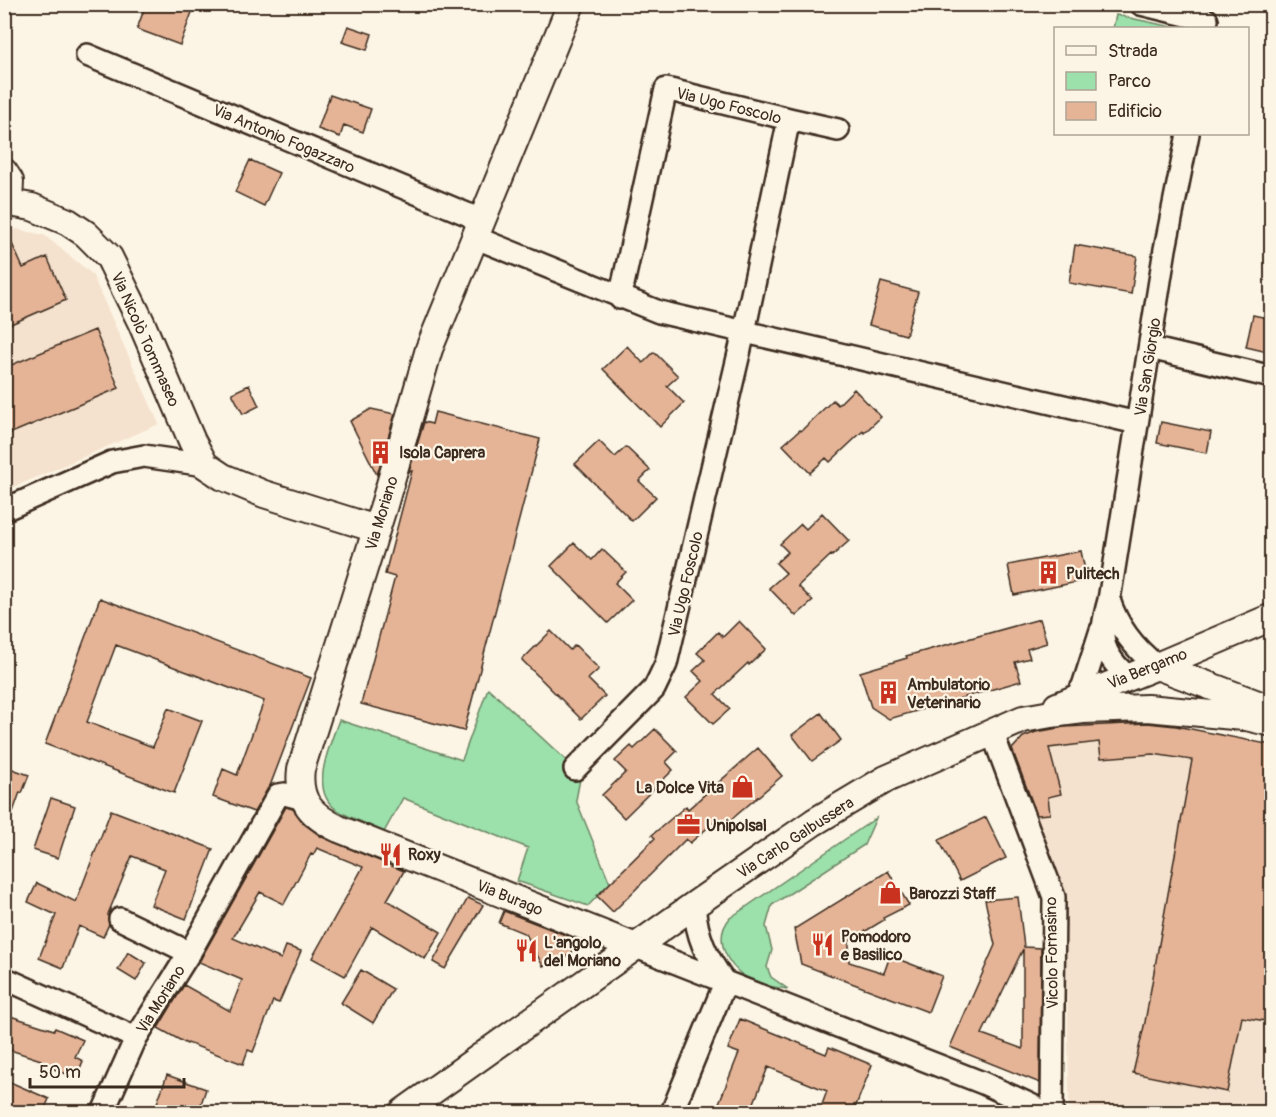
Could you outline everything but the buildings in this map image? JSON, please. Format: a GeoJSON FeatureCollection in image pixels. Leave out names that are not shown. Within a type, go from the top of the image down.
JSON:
{"type":"FeatureCollection","features":[{"type":"Feature","properties":{"kind":"street","name":"Via Moriano"},"geometry":{"type":"LineString","coordinates":[[304,799],[300,785],[301,769],[378,524],[429,349],[571,4]]}},
{"type":"Feature","properties":{"kind":"street"},"geometry":{"type":"LineString","coordinates":[[1141,4],[1207,18]]}},
{"type":"Feature","properties":{"kind":"street","name":"Via Antonio Fogazzaro"},"geometry":{"type":"LineString","coordinates":[[87,56],[470,215],[477,230]]}},
{"type":"Feature","properties":{"kind":"street","name":"Via Ugo Foscolo"},"geometry":{"type":"LineString","coordinates":[[574,769],[654,689],[666,664],[744,332],[789,119],[666,89],[620,298]]}},
{"type":"Feature","properties":{"kind":"street"},"geometry":{"type":"LineString","coordinates":[[789,119],[838,130]]}},
{"type":"Feature","properties":{"kind":"street","name":"Via San Giorgio"},"geometry":{"type":"LineString","coordinates":[[1074,698],[1083,686],[1088,672],[1109,600],[1165,249],[1188,135]]}},
{"type":"Feature","properties":{"kind":"street"},"geometry":{"type":"LineString","coordinates":[[4,172],[10,181],[7,202]]}},
{"type":"Feature","properties":{"kind":"street","name":"Via Nicolò Tommaseo"},"geometry":{"type":"LineString","coordinates":[[7,202],[32,207],[68,222],[86,234],[109,257],[141,322],[192,441],[205,465]]}},
{"type":"Feature","properties":{"kind":"street"},"geometry":{"type":"LineString","coordinates":[[477,230],[620,298],[659,312],[1137,423]]}},
{"type":"Feature","properties":{"kind":"street"},"geometry":{"type":"LineString","coordinates":[[1150,348],[1272,377]]}},
{"type":"Feature","properties":{"kind":"street"},"geometry":{"type":"LineString","coordinates":[[4,510],[112,462],[144,456],[205,465],[378,524]]}},
{"type":"Feature","properties":{"kind":"street"},"geometry":{"type":"LineString","coordinates":[[1109,600],[1117,622],[1130,641],[1157,666],[1272,710]]}},
{"type":"Feature","properties":{"kind":"street","name":"Via Bergamo"},"geometry":{"type":"LineString","coordinates":[[1023,719],[1272,617]]}},
{"type":"Feature","properties":{"kind":"street","name":"Via San Giorgio"},"geometry":{"type":"LineString","coordinates":[[1102,623],[1103,641],[1107,653],[1128,676]]}},
{"type":"Feature","properties":{"kind":"street","name":"Via Carlo Galbussera"},"geometry":{"type":"LineString","coordinates":[[1128,676],[1157,693],[1181,701],[1272,723]]}},
{"type":"Feature","properties":{"kind":"street","name":"Via Carlo Galbussera"},"geometry":{"type":"LineString","coordinates":[[403,1113],[694,905],[814,822],[877,784],[1023,719],[1083,710],[1147,708],[1244,717]]}},
{"type":"Feature","properties":{"kind":"street","name":"Vicolo Fornasino"},"geometry":{"type":"LineString","coordinates":[[993,732],[1054,897],[1052,1113]]}},
{"type":"Feature","properties":{"kind":"street","name":"Via Moriano"},"geometry":{"type":"LineString","coordinates":[[103,1113],[136,1038],[189,952],[278,795],[285,794],[304,799]]}},
{"type":"Feature","properties":{"kind":"street","name":"Via Burago"},"geometry":{"type":"LineString","coordinates":[[304,799],[319,818],[339,829],[983,1083],[1031,1105],[1042,1113]]}},
{"type":"Feature","properties":{"kind":"street"},"geometry":{"type":"LineString","coordinates":[[672,1113],[725,983],[702,946],[694,905]]}},
{"type":"Feature","properties":{"kind":"street","name":"Via Moriano"},"geometry":{"type":"LineString","coordinates":[[120,919],[189,952]]}},
{"type":"Feature","properties":{"kind":"street"},"geometry":{"type":"LineString","coordinates":[[4,978],[136,1038]]}},
{"type":"Feature","properties":{"kind":"shaded area"},"geometry":{"type":"Polygon","coordinates":[[[16,229],[44,235],[92,274],[159,424],[5,491],[4,234],[16,229]]]}},
{"type":"Feature","properties":{"kind":"shaded area"},"geometry":{"type":"Polygon","coordinates":[[[1157,722],[1271,745],[1271,1112],[1119,1112],[1069,1107],[1066,909],[1011,750],[1023,737],[1044,729],[1157,722]]]}},
{"type":"Feature","properties":{"kind":"green space"},"geometry":{"type":"Polygon","coordinates":[[[1116,15],[1172,27],[1113,27],[1116,15]]]}},
{"type":"Feature","properties":{"kind":"green space"},"geometry":{"type":"Polygon","coordinates":[[[488,688],[581,774],[576,800],[610,883],[588,906],[517,881],[528,848],[403,798],[384,832],[342,813],[328,802],[324,791],[324,767],[339,720],[462,760],[488,688]]]}},
{"type":"Feature","properties":{"kind":"green space"},"geometry":{"type":"Polygon","coordinates":[[[876,818],[864,845],[772,905],[766,926],[772,950],[767,967],[771,977],[788,989],[757,983],[740,973],[728,959],[722,942],[725,926],[730,918],[876,818]]]}},
{"type":"Feature","properties":{"kind":"place","name":"Isola Caprera"},"geometry":{"type":"Point","coordinates":[381,452]}},
{"type":"Feature","properties":{"kind":"place","name":"Pulitech"},"geometry":{"type":"Point","coordinates":[1048,573]}},
{"type":"Feature","properties":{"kind":"place","name":"Ambulatorio Veterinario"},"geometry":{"type":"Point","coordinates":[889,693]}},
{"type":"Feature","properties":{"kind":"place","name":"La Dolce Vita"},"geometry":{"type":"Point","coordinates":[742,787]}},
{"type":"Feature","properties":{"kind":"place","name":"Unipolsal"},"geometry":{"type":"Point","coordinates":[688,825]}},
{"type":"Feature","properties":{"kind":"place","name":"Roxy"},"geometry":{"type":"Point","coordinates":[390,854]}},
{"type":"Feature","properties":{"kind":"place","name":"Barozzi Staff"},"geometry":{"type":"Point","coordinates":[891,893]}},
{"type":"Feature","properties":{"kind":"place","name":"Pomodoro e Basilico"},"geometry":{"type":"Point","coordinates":[823,945]}},
{"type":"Feature","properties":{"kind":"place","name":"L'angolo del Moriano"},"geometry":{"type":"Point","coordinates":[526,951]}}]}
